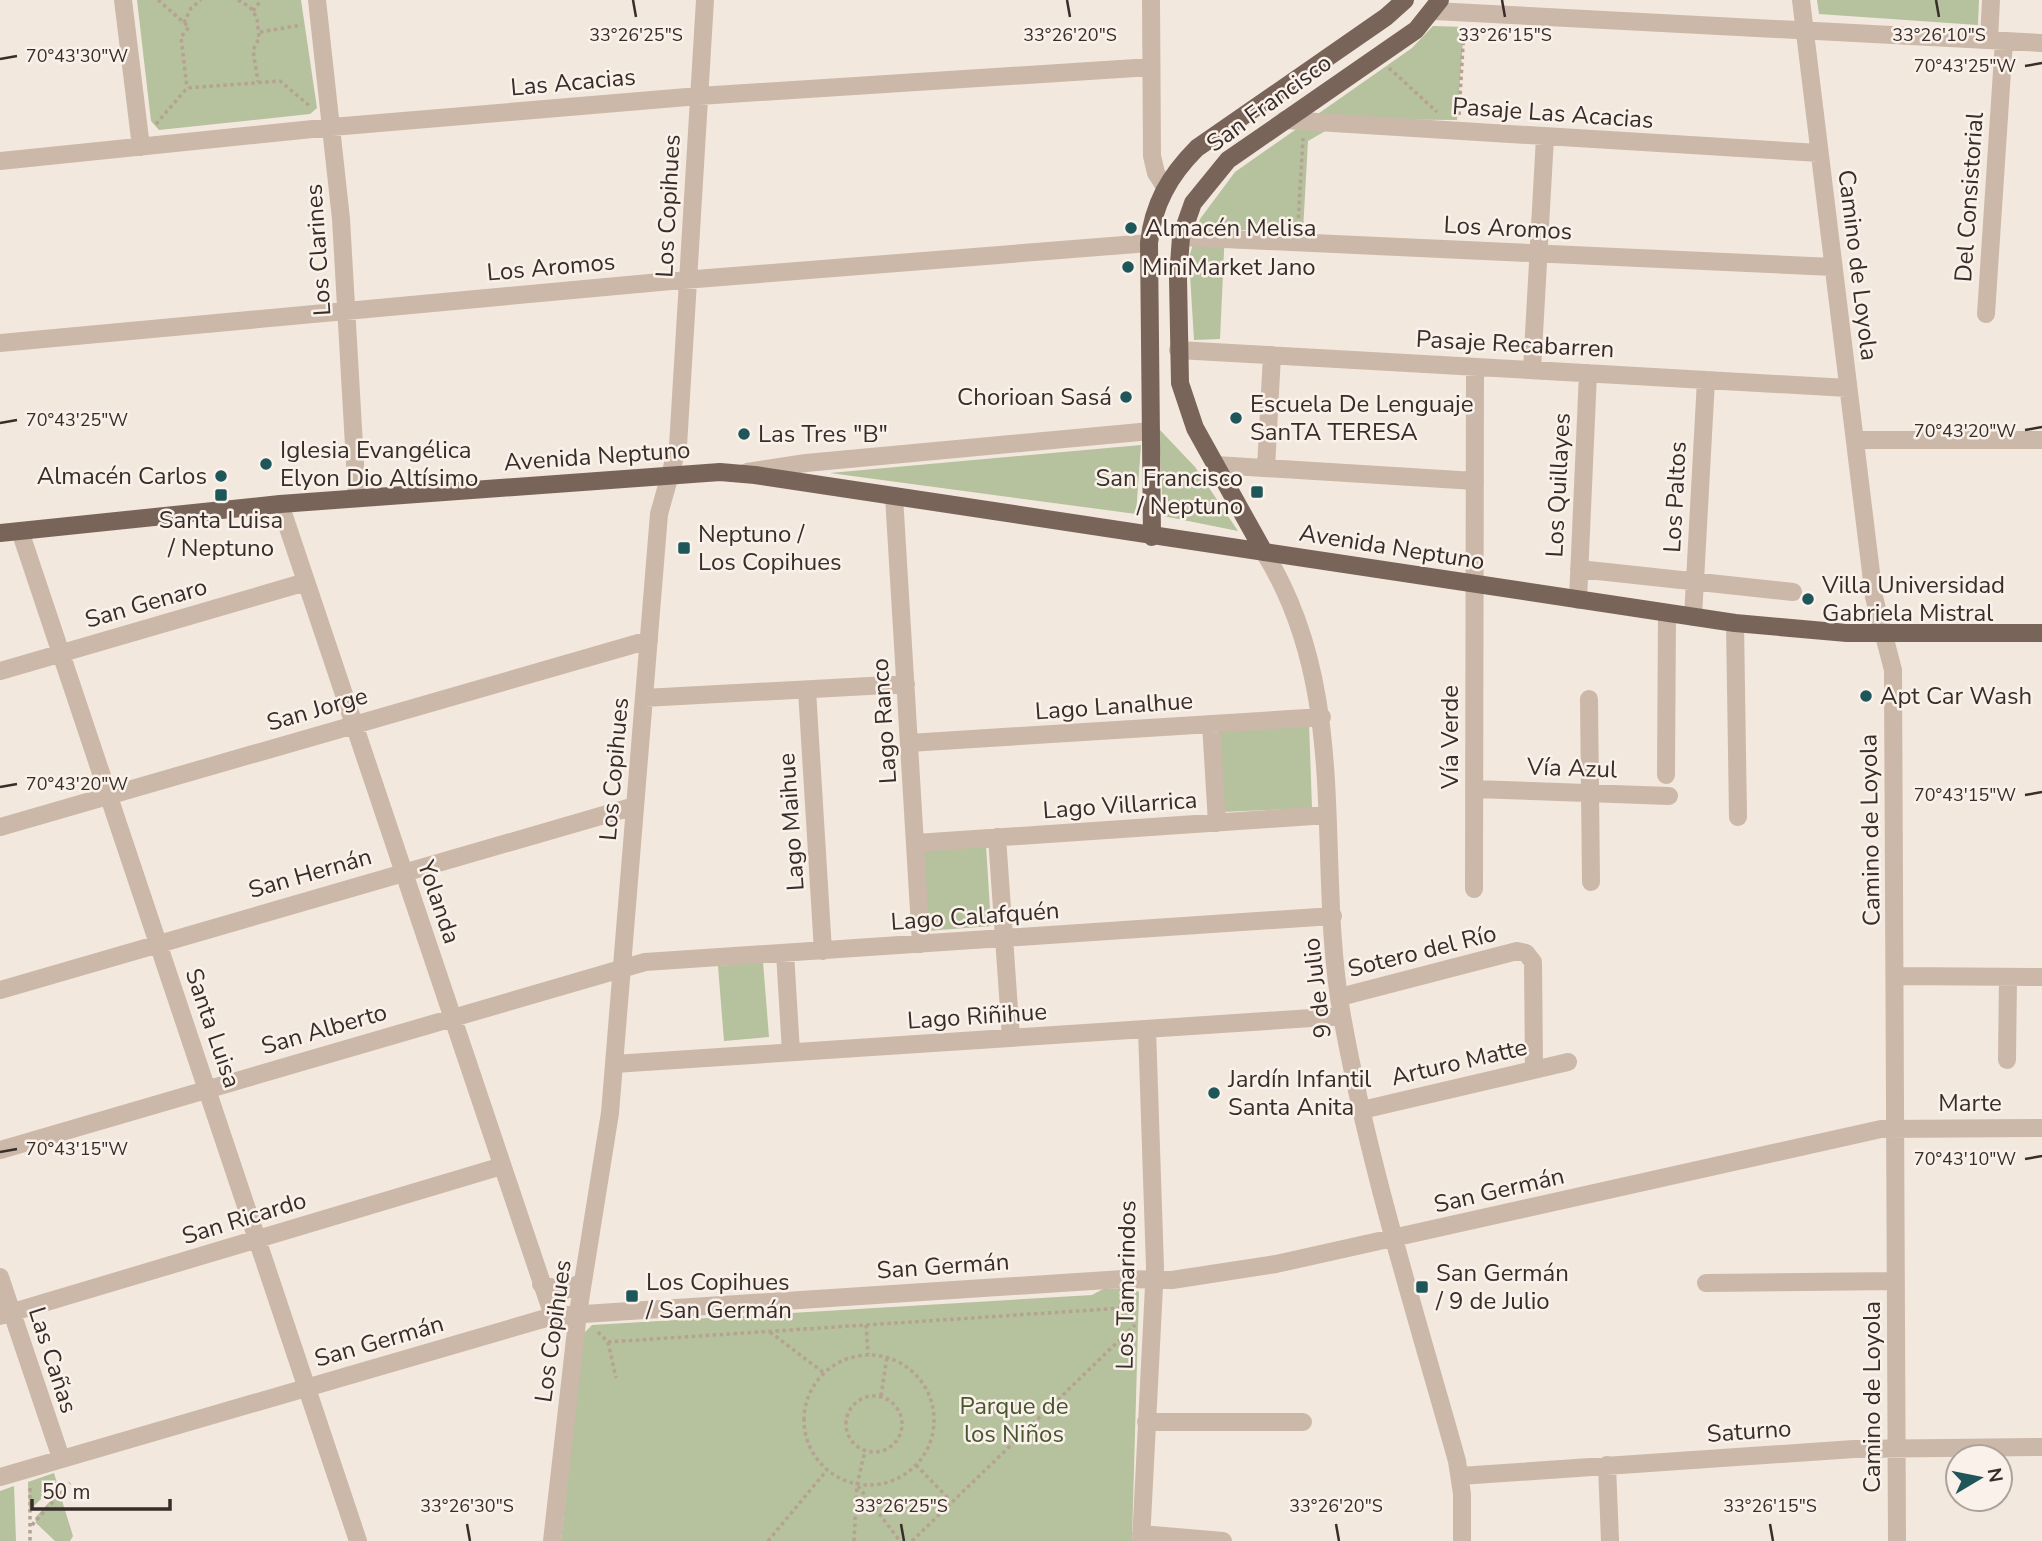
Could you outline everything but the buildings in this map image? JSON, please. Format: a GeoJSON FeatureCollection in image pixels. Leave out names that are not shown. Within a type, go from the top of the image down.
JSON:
{"type":"FeatureCollection","features":[{"type":"Feature","properties":{"kind":"main road","name":"San Francisco"},"geometry":{"type":"LineString","coordinates":[[1152,537],[1149,243],[1154,214],[1166,187],[1184,161],[1210,138],[1386,17],[1405,0]]}},
{"type":"Feature","properties":{"kind":"main road","name":"San Francisco"},"geometry":{"type":"LineString","coordinates":[[1264,552],[1185,404],[1180,383],[1178,350],[1181,237],[1193,203],[1214,173],[1285,120],[1416,30],[1437,5]]}},
{"type":"Feature","properties":{"kind":"main road","name":"Avenida Neptuno"},"geometry":{"type":"LineString","coordinates":[[0,533],[280,504],[670,475],[737,473],[1735,623],[1884,634],[2042,634]]}},
{"type":"Feature","properties":{"kind":"street"},"geometry":{"type":"LineString","coordinates":[[123,0],[140,138]]}},
{"type":"Feature","properties":{"kind":"street","name":"Los Clarines"},"geometry":{"type":"LineString","coordinates":[[317,0],[332,127],[347,310],[357,498]]}},
{"type":"Feature","properties":{"kind":"street","name":"Los Copihues"},"geometry":{"type":"LineString","coordinates":[[552,1541],[577,1321],[614,1064],[661,503],[678,446],[705,0]]}},
{"type":"Feature","properties":{"kind":"street"},"geometry":{"type":"LineString","coordinates":[[1151,0],[1152,156],[1156,173],[1166,187]]}},
{"type":"Feature","properties":{"kind":"street","name":"Camino de Loyola"},"geometry":{"type":"LineString","coordinates":[[1801,0],[1874,597],[1893,670],[1897,1541]]}},
{"type":"Feature","properties":{"kind":"street","name":"Del Consistorial"},"geometry":{"type":"LineString","coordinates":[[1986,314],[1996,40],[1991,0]]}},
{"type":"Feature","properties":{"kind":"street"},"geometry":{"type":"LineString","coordinates":[[1437,5],[1465,12],[2042,43]]}},
{"type":"Feature","properties":{"kind":"street","name":"Las Acacias"},"geometry":{"type":"LineString","coordinates":[[0,161],[140,138],[332,127],[699,96],[1151,67]]}},
{"type":"Feature","properties":{"kind":"street","name":"Pasaje Las Acacias"},"geometry":{"type":"LineString","coordinates":[[1285,120],[1819,153]]}},
{"type":"Feature","properties":{"kind":"street"},"geometry":{"type":"LineString","coordinates":[[1532,370],[1545,137]]}},
{"type":"Feature","properties":{"kind":"street","name":"Los Aromos"},"geometry":{"type":"LineString","coordinates":[[1181,237],[1833,267]]}},
{"type":"Feature","properties":{"kind":"street","name":"Los Aromos"},"geometry":{"type":"LineString","coordinates":[[0,343],[688,279],[1149,243]]}},
{"type":"Feature","properties":{"kind":"street","name":"Pasaje Recabarren"},"geometry":{"type":"LineString","coordinates":[[1178,350],[1848,388]]}},
{"type":"Feature","properties":{"kind":"street"},"geometry":{"type":"LineString","coordinates":[[1266,468],[1272,355]]}},
{"type":"Feature","properties":{"kind":"street","name":"Vía Verde"},"geometry":{"type":"LineString","coordinates":[[1474,889],[1475,367]]}},
{"type":"Feature","properties":{"kind":"street","name":"Los Quillayes"},"geometry":{"type":"LineString","coordinates":[[1578,600],[1588,373]]}},
{"type":"Feature","properties":{"kind":"street","name":"Los Paltos"},"geometry":{"type":"LineString","coordinates":[[1693,617],[1706,380]]}},
{"type":"Feature","properties":{"kind":"street","name":"Avenida Neptuno"},"geometry":{"type":"LineString","coordinates":[[737,473],[806,463],[1151,431]]}},
{"type":"Feature","properties":{"kind":"street"},"geometry":{"type":"LineString","coordinates":[[1854,440],[2042,440]]}},
{"type":"Feature","properties":{"kind":"street"},"geometry":{"type":"LineString","coordinates":[[1216,465],[1475,481]]}},
{"type":"Feature","properties":{"kind":"street","name":"Lago Ranco"},"geometry":{"type":"LineString","coordinates":[[894,496],[921,944]]}},
{"type":"Feature","properties":{"kind":"street","name":"Yolanda"},"geometry":{"type":"LineString","coordinates":[[280,504],[553,1316]]}},
{"type":"Feature","properties":{"kind":"street","name":"Santa Luisa"},"geometry":{"type":"LineString","coordinates":[[20,531],[309,1387],[358,1541]]}},
{"type":"Feature","properties":{"kind":"street","name":"9 de Julio"},"geometry":{"type":"LineString","coordinates":[[1264,552],[1289,603],[1313,673],[1322,717],[1342,1016],[1394,1239],[1460,1476],[1462,1541]]}},
{"type":"Feature","properties":{"kind":"street"},"geometry":{"type":"LineString","coordinates":[[1579,569],[1793,592]]}},
{"type":"Feature","properties":{"kind":"street","name":"San Genaro"},"geometry":{"type":"LineString","coordinates":[[0,671],[306,582]]}},
{"type":"Feature","properties":{"kind":"street"},"geometry":{"type":"LineString","coordinates":[[1666,775],[1667,613]]}},
{"type":"Feature","properties":{"kind":"street"},"geometry":{"type":"LineString","coordinates":[[1735,623],[1738,817]]}},
{"type":"Feature","properties":{"kind":"street","name":"San Jorge"},"geometry":{"type":"LineString","coordinates":[[0,827],[649,639]]}},
{"type":"Feature","properties":{"kind":"street"},"geometry":{"type":"LineString","coordinates":[[644,698],[906,684]]}},
{"type":"Feature","properties":{"kind":"street","name":"Lago Maihue"},"geometry":{"type":"LineString","coordinates":[[807,690],[823,950]]}},
{"type":"Feature","properties":{"kind":"street"},"geometry":{"type":"LineString","coordinates":[[1588,699],[1591,882]]}},
{"type":"Feature","properties":{"kind":"street","name":"Lago Lanalhue"},"geometry":{"type":"LineString","coordinates":[[909,743],[1322,717]]}},
{"type":"Feature","properties":{"kind":"street"},"geometry":{"type":"LineString","coordinates":[[1211,724],[1217,823]]}},
{"type":"Feature","properties":{"kind":"street","name":"Vía Azul"},"geometry":{"type":"LineString","coordinates":[[1474,789],[1669,796]]}},
{"type":"Feature","properties":{"kind":"street","name":"San Hernán"},"geometry":{"type":"LineString","coordinates":[[0,990],[403,871],[635,806]]}},
{"type":"Feature","properties":{"kind":"street","name":"Lago Villarrica"},"geometry":{"type":"LineString","coordinates":[[916,843],[1327,815]]}},
{"type":"Feature","properties":{"kind":"street"},"geometry":{"type":"LineString","coordinates":[[997,837],[1011,1038]]}},
{"type":"Feature","properties":{"kind":"street","name":"Lago Calafquén"},"geometry":{"type":"LineString","coordinates":[[622,969],[645,962],[1334,916]]}},
{"type":"Feature","properties":{"kind":"street","name":"Sotero del Río"},"geometry":{"type":"LineString","coordinates":[[1340,997],[1517,951],[1526,953],[1533,962],[1534,1069]]}},
{"type":"Feature","properties":{"kind":"street"},"geometry":{"type":"LineString","coordinates":[[785,953],[792,1052]]}},
{"type":"Feature","properties":{"kind":"street","name":"San Alberto"},"geometry":{"type":"LineString","coordinates":[[0,1150],[622,969]]}},
{"type":"Feature","properties":{"kind":"street"},"geometry":{"type":"LineString","coordinates":[[1896,976],[2042,977]]}},
{"type":"Feature","properties":{"kind":"street"},"geometry":{"type":"LineString","coordinates":[[2007,1060],[2008,977]]}},
{"type":"Feature","properties":{"kind":"street","name":"Lago Riñihue"},"geometry":{"type":"LineString","coordinates":[[614,1064],[1342,1016]]}},
{"type":"Feature","properties":{"kind":"street","name":"Los Tamarindos"},"geometry":{"type":"LineString","coordinates":[[1141,1538],[1155,1279],[1147,1029]]}},
{"type":"Feature","properties":{"kind":"street","name":"Arturo Matte"},"geometry":{"type":"LineString","coordinates":[[1362,1110],[1568,1062]]}},
{"type":"Feature","properties":{"kind":"street","name":"Marte"},"geometry":{"type":"LineString","coordinates":[[1897,1128],[2042,1128]]}},
{"type":"Feature","properties":{"kind":"street","name":"San Germán"},"geometry":{"type":"LineString","coordinates":[[0,1477],[553,1316],[577,1321],[1155,1279],[1172,1280],[1276,1264],[1869,1131],[1897,1128]]}},
{"type":"Feature","properties":{"kind":"street","name":"San Ricardo"},"geometry":{"type":"LineString","coordinates":[[6,1314],[502,1166]]}},
{"type":"Feature","properties":{"kind":"street","name":"Las Cañas"},"geometry":{"type":"LineString","coordinates":[[0,1278],[6,1314],[61,1458]]}},
{"type":"Feature","properties":{"kind":"street"},"geometry":{"type":"LineString","coordinates":[[541,1284],[563,1291],[583,1282]]}},
{"type":"Feature","properties":{"kind":"street"},"geometry":{"type":"LineString","coordinates":[[1706,1283],[1896,1282]]}},
{"type":"Feature","properties":{"kind":"street"},"geometry":{"type":"LineString","coordinates":[[1146,1422],[1303,1422]]}},
{"type":"Feature","properties":{"kind":"street","name":"Saturno"},"geometry":{"type":"LineString","coordinates":[[1460,1476],[1896,1449],[2042,1447]]}},
{"type":"Feature","properties":{"kind":"street"},"geometry":{"type":"LineString","coordinates":[[1607,1465],[1610,1541]]}},
{"type":"Feature","properties":{"kind":"street"},"geometry":{"type":"LineString","coordinates":[[1141,1538],[1223,1541]]}},
{"type":"Feature","properties":{"kind":"path"},"geometry":{"type":"LineString","coordinates":[[158,0],[189,27],[181,37],[187,88]]}},
{"type":"Feature","properties":{"kind":"path"},"geometry":{"type":"LineString","coordinates":[[184,23],[191,8],[201,0]]}},
{"type":"Feature","properties":{"kind":"path"},"geometry":{"type":"LineString","coordinates":[[238,0],[253,12],[260,32],[259,43],[253,50],[258,82]]}},
{"type":"Feature","properties":{"kind":"path"},"geometry":{"type":"LineString","coordinates":[[253,12],[261,0]]}},
{"type":"Feature","properties":{"kind":"path"},"geometry":{"type":"LineString","coordinates":[[1458,131],[1465,12]]}},
{"type":"Feature","properties":{"kind":"path"},"geometry":{"type":"LineString","coordinates":[[260,32],[306,25]]}},
{"type":"Feature","properties":{"kind":"path"},"geometry":{"type":"LineString","coordinates":[[1377,57],[1458,131]]}},
{"type":"Feature","properties":{"kind":"path"},"geometry":{"type":"LineString","coordinates":[[140,138],[187,88],[280,80],[316,111]]}},
{"type":"Feature","properties":{"kind":"path"},"geometry":{"type":"LineString","coordinates":[[1297,243],[1304,122]]}},
{"type":"Feature","properties":{"kind":"path"},"geometry":{"type":"LineString","coordinates":[[608,1342],[1154,1306]]}},
{"type":"Feature","properties":{"kind":"path"},"geometry":{"type":"LineString","coordinates":[[912,1541],[950,1500],[1154,1306]]}},
{"type":"Feature","properties":{"kind":"path"},"geometry":{"type":"LineString","coordinates":[[577,1321],[595,1329],[608,1342],[616,1378]]}},
{"type":"Feature","properties":{"kind":"path"},"geometry":{"type":"LineString","coordinates":[[866,1325],[868,1354]]}},
{"type":"Feature","properties":{"kind":"path"},"geometry":{"type":"LineString","coordinates":[[770,1332],[824,1373]]}},
{"type":"Feature","properties":{"kind":"path"},"geometry":{"type":"LineString","coordinates":[[857,1484],[889,1482],[916,1465],[928,1447],[934,1426],[932,1403],[923,1383],[907,1367],[887,1357],[868,1354],[848,1358],[824,1373],[807,1398],[804,1418],[806,1437],[814,1455],[827,1470],[857,1484],[900,1541]]}},
{"type":"Feature","properties":{"kind":"path"},"geometry":{"type":"LineString","coordinates":[[881,1396],[887,1357]]}},
{"type":"Feature","properties":{"kind":"path"},"geometry":{"type":"LineString","coordinates":[[881,1396],[889,1400],[900,1414],[901,1434],[889,1449],[879,1452],[865,1451],[852,1444],[847,1435],[846,1417],[855,1402],[881,1396]]}},
{"type":"Feature","properties":{"kind":"path"},"geometry":{"type":"LineString","coordinates":[[854,1541],[857,1484],[865,1451]]}},
{"type":"Feature","properties":{"kind":"path"},"geometry":{"type":"LineString","coordinates":[[916,1465],[950,1500]]}},
{"type":"Feature","properties":{"kind":"path"},"geometry":{"type":"LineString","coordinates":[[29,1468],[30,1541]]}},
{"type":"Feature","properties":{"kind":"path"},"geometry":{"type":"LineString","coordinates":[[768,1541],[827,1470]]}},
{"type":"Feature","properties":{"kind":"path"},"geometry":{"type":"LineString","coordinates":[[31,1526],[70,1483]]}},
{"type":"Feature","properties":{"kind":"green space"},"geometry":{"type":"Polygon","coordinates":[[[137,0],[301,0],[317,108],[310,114],[159,130],[151,121],[137,0]]]}},
{"type":"Feature","properties":{"kind":"green space"},"geometry":{"type":"Polygon","coordinates":[[[1817,0],[1979,0],[1978,25],[1819,14],[1817,0]]]}},
{"type":"Feature","properties":{"kind":"green space"},"geometry":{"type":"Polygon","coordinates":[[[1433,26],[1464,27],[1457,120],[1346,119],[1308,141],[1303,231],[1225,230],[1220,339],[1194,340],[1189,258],[1200,219],[1235,172],[1412,48],[1433,26]]]}},
{"type":"Feature","properties":{"kind":"green space"},"geometry":{"type":"Polygon","coordinates":[[[1159,429],[1195,467],[1238,531],[1163,516],[1159,429]]]}},
{"type":"Feature","properties":{"kind":"green space"},"geometry":{"type":"Polygon","coordinates":[[[1141,445],[1136,514],[830,473],[1141,445]]]}},
{"type":"Feature","properties":{"kind":"green space"},"geometry":{"type":"Polygon","coordinates":[[[1309,723],[1312,808],[1222,812],[1217,728],[1309,723]]]}},
{"type":"Feature","properties":{"kind":"green space"},"geometry":{"type":"Polygon","coordinates":[[[986,845],[991,926],[927,931],[922,849],[986,845]]]}},
{"type":"Feature","properties":{"kind":"green space"},"geometry":{"type":"Polygon","coordinates":[[[763,962],[769,1037],[724,1041],[718,966],[763,962]]]}},
{"type":"Feature","properties":{"kind":"green space","name":"Parque de los Niños"},"geometry":{"type":"Polygon","coordinates":[[[1129,1288],[1139,1292],[1132,1541],[561,1541],[583,1334],[592,1325],[1092,1295],[1103,1289],[1129,1288]]]}},
{"type":"Feature","properties":{"kind":"green space"},"geometry":{"type":"Polygon","coordinates":[[[54,1473],[57,1483],[29,1511],[28,1482],[54,1473]]]}},
{"type":"Feature","properties":{"kind":"green space"},"geometry":{"type":"Polygon","coordinates":[[[14,1486],[16,1541],[0,1541],[0,1491],[14,1486]]]}},
{"type":"Feature","properties":{"kind":"green space"},"geometry":{"type":"Polygon","coordinates":[[[59,1491],[73,1536],[70,1541],[55,1541],[36,1523],[35,1518],[59,1491]]]}},
{"type":"Feature","properties":{"kind":"place","name":"Almacén Melisa"},"geometry":{"type":"Point","coordinates":[1131,228]}},
{"type":"Feature","properties":{"kind":"place","name":"MiniMarket Jano"},"geometry":{"type":"Point","coordinates":[1128,267]}},
{"type":"Feature","properties":{"kind":"place","name":"Chorioan Sasá"},"geometry":{"type":"Point","coordinates":[1126,397]}},
{"type":"Feature","properties":{"kind":"place","name":"Escuela De Lenguaje SanTA TERESA"},"geometry":{"type":"Point","coordinates":[1236,418]}},
{"type":"Feature","properties":{"kind":"place","name":"Las Tres \"B\""},"geometry":{"type":"Point","coordinates":[744,434]}},
{"type":"Feature","properties":{"kind":"place","name":"Iglesia Evangélica Elyon Dio Altísimo"},"geometry":{"type":"Point","coordinates":[266,464]}},
{"type":"Feature","properties":{"kind":"place","name":"Almacén Carlos"},"geometry":{"type":"Point","coordinates":[221,476]}},
{"type":"Feature","properties":{"kind":"place","name":"San Francisco / Neptuno"},"geometry":{"type":"Point","coordinates":[1257,492]}},
{"type":"Feature","properties":{"kind":"place","name":"Santa Luisa / Neptuno"},"geometry":{"type":"Point","coordinates":[221,495]}},
{"type":"Feature","properties":{"kind":"place","name":"Neptuno / Los Copihues"},"geometry":{"type":"Point","coordinates":[684,548]}},
{"type":"Feature","properties":{"kind":"place","name":"Villa Universidad Gabriela Mistral"},"geometry":{"type":"Point","coordinates":[1808,599]}},
{"type":"Feature","properties":{"kind":"place","name":"Apt Car Wash"},"geometry":{"type":"Point","coordinates":[1866,696]}},
{"type":"Feature","properties":{"kind":"place","name":"Jardín Infantil Santa Anita"},"geometry":{"type":"Point","coordinates":[1214,1093]}},
{"type":"Feature","properties":{"kind":"place","name":"San Germán / 9 de Julio"},"geometry":{"type":"Point","coordinates":[1422,1287]}},
{"type":"Feature","properties":{"kind":"place","name":"Los Copihues / San Germán"},"geometry":{"type":"Point","coordinates":[632,1296]}}]}
